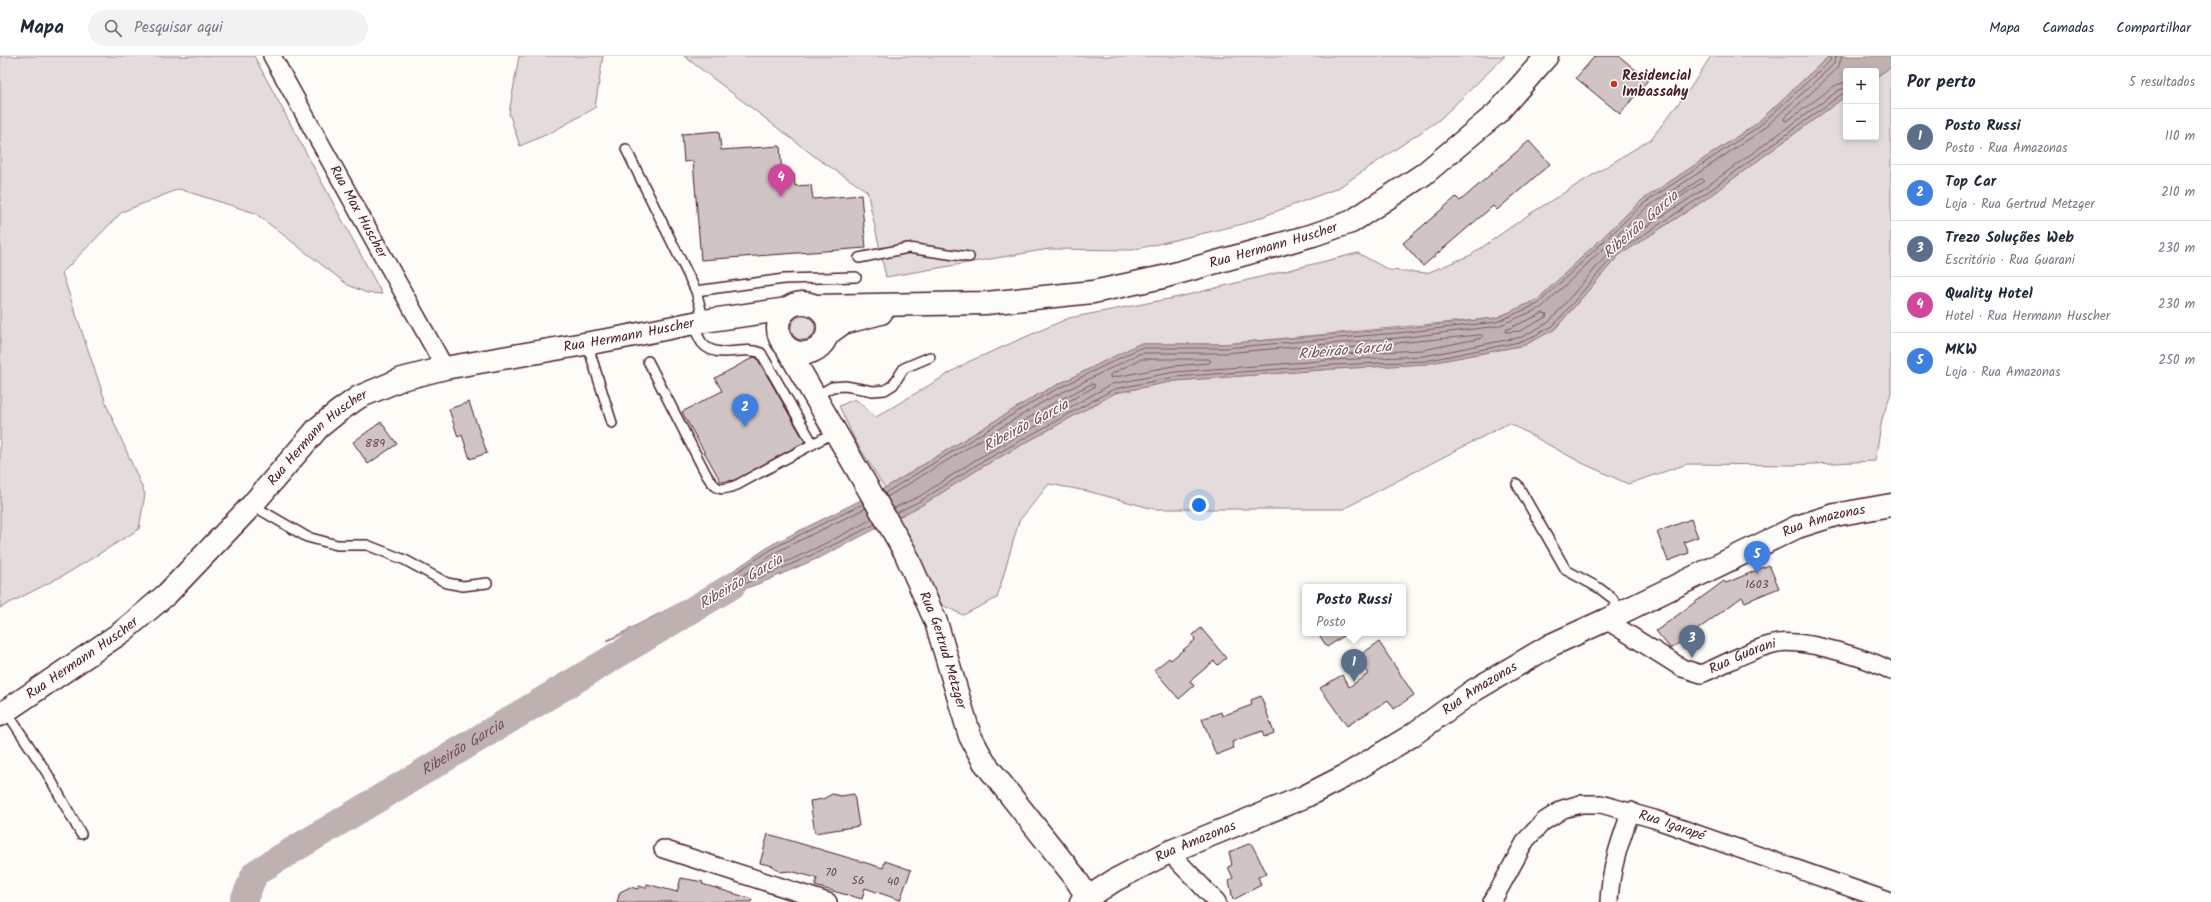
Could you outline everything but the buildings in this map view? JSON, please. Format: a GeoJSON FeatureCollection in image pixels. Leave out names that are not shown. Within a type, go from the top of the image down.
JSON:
{"type":"FeatureCollection","features":[{"type":"Feature","properties":{"kind":"main road","name":"Rua Hermann Huscher"},"geometry":{"type":"LineString","coordinates":[[814,306],[940,305],[1033,300],[1093,292],[1163,277],[1313,235],[1351,222],[1424,174],[1497,113],[1547,56]]}},
{"type":"Feature","properties":{"kind":"main road"},"geometry":{"type":"LineString","coordinates":[[815,394],[815,360],[823,341],[826,318],[814,306],[805,303],[795,304],[787,309],[778,321],[778,335],[785,346],[799,353],[810,353],[823,341]]}},
{"type":"Feature","properties":{"kind":"main road","name":"Rua Hermann Huscher"},"geometry":{"type":"LineString","coordinates":[[823,341],[843,323],[863,317],[898,310],[940,305]]}},
{"type":"Feature","properties":{"kind":"main road","name":"Rua Hermann Huscher"},"geometry":{"type":"LineString","coordinates":[[3,713],[122,632],[167,594],[252,505],[318,428],[338,411],[359,397],[402,380],[445,368],[587,344],[704,321],[787,309]]}},
{"type":"Feature","properties":{"kind":"main road","name":"Rua Hermann Huscher"},"geometry":{"type":"LineString","coordinates":[[704,321],[740,323],[765,331],[785,346]]}},
{"type":"Feature","properties":{"kind":"main road","name":"Rua Gertrud Metzger"},"geometry":{"type":"LineString","coordinates":[[785,346],[815,394],[905,552],[936,622],[970,736],[984,762],[1074,876],[1085,900]]}},
{"type":"Feature","properties":{"kind":"main road","name":"Rua Amazonas"},"geometry":{"type":"LineString","coordinates":[[1085,900],[1115,880],[1169,852],[1304,797],[1345,776],[1410,736],[1473,691],[1550,645],[1614,616],[1797,526],[1836,515],[1891,505]]}},
{"type":"Feature","properties":{"kind":"street","name":"Rua Max Huscher"},"geometry":{"type":"LineString","coordinates":[[272,56],[445,368]]}},
{"type":"Feature","properties":{"kind":"street","name":"Rua Guarani"},"geometry":{"type":"LineString","coordinates":[[1614,616],[1675,664],[1701,674],[1761,648],[1780,643],[1814,646],[1856,657],[1891,671]]}},
{"type":"Feature","properties":{"kind":"street","name":"Rua Igarapé"},"geometry":{"type":"LineString","coordinates":[[1492,902],[1526,840],[1543,822],[1563,809],[1581,804],[1601,804],[1631,811],[1891,902]]}},
{"type":"Feature","properties":{"kind":"street"},"geometry":{"type":"LineString","coordinates":[[1609,902],[1610,883],[1617,848],[1631,811]]}},
{"type":"Feature","properties":{"kind":"street"},"geometry":{"type":"LineString","coordinates":[[663,849],[828,902]]}},
{"type":"Feature","properties":{"kind":"street"},"geometry":{"type":"LineString","coordinates":[[1169,852],[1217,902]]}},
{"type":"Feature","properties":{"kind":"lane"},"geometry":{"type":"LineString","coordinates":[[626,149],[696,291],[704,321],[702,342],[709,349],[715,352],[749,350],[761,353],[814,444]]}},
{"type":"Feature","properties":{"kind":"lane"},"geometry":{"type":"LineString","coordinates":[[859,258],[908,248],[969,257]]}},
{"type":"Feature","properties":{"kind":"lane"},"geometry":{"type":"LineString","coordinates":[[696,291],[784,279],[856,276]]}},
{"type":"Feature","properties":{"kind":"lane"},"geometry":{"type":"LineString","coordinates":[[587,344],[612,423]]}},
{"type":"Feature","properties":{"kind":"lane"},"geometry":{"type":"LineString","coordinates":[[815,394],[832,387],[845,386],[873,391],[885,390],[893,385],[904,368],[930,357]]}},
{"type":"Feature","properties":{"kind":"lane"},"geometry":{"type":"LineString","coordinates":[[648,361],[712,485],[718,489],[724,490],[737,485],[836,432]]}},
{"type":"Feature","properties":{"kind":"lane"},"geometry":{"type":"LineString","coordinates":[[1516,484],[1566,570],[1599,588],[1612,598],[1614,616]]}},
{"type":"Feature","properties":{"kind":"lane"},"geometry":{"type":"LineString","coordinates":[[252,505],[307,537],[337,545],[367,545],[405,560],[447,583],[462,586],[487,583]]}},
{"type":"Feature","properties":{"kind":"lane"},"geometry":{"type":"LineString","coordinates":[[3,713],[47,773],[81,834]]}},
{"type":"Feature","properties":{"kind":"shaded area"},"geometry":{"type":"Polygon","coordinates":[[[0,56],[254,56],[382,294],[367,293],[348,285],[255,213],[179,189],[122,212],[62,273],[107,406],[145,494],[139,529],[68,573],[0,608],[0,56]]]}},
{"type":"Feature","properties":{"kind":"shaded area"},"geometry":{"type":"Polygon","coordinates":[[[519,56],[603,56],[595,108],[550,133],[520,146],[509,113],[519,56]]]}},
{"type":"Feature","properties":{"kind":"shaded area"},"geometry":{"type":"Polygon","coordinates":[[[684,56],[1505,56],[1439,120],[1338,188],[1243,224],[1132,250],[1049,249],[886,277],[867,191],[818,159],[684,56]]]}},
{"type":"Feature","properties":{"kind":"shaded area"},"geometry":{"type":"Polygon","coordinates":[[[1711,56],[1829,56],[1756,124],[1641,201],[1537,300],[1496,318],[1224,344],[1139,344],[1039,394],[885,488],[855,440],[839,406],[855,399],[876,417],[968,362],[1069,318],[1179,297],[1358,253],[1389,270],[1427,273],[1471,255],[1528,215],[1651,139],[1691,87],[1711,56]]]}},
{"type":"Feature","properties":{"kind":"shaded area"},"geometry":{"type":"Polygon","coordinates":[[[1891,67],[1891,393],[1882,419],[1875,461],[1794,465],[1687,464],[1628,484],[1580,462],[1509,423],[1343,509],[1154,509],[1087,491],[1049,484],[1019,521],[997,598],[963,615],[940,604],[895,517],[924,504],[982,467],[1115,393],[1175,381],[1425,364],[1525,345],[1555,329],[1618,256],[1700,203],[1843,98],[1843,140],[1879,140],[1879,75],[1891,67]]]}},
{"type":"Feature","properties":{"kind":"shaded area"},"geometry":{"type":"Polygon","coordinates":[[[803,316],[812,319],[815,328],[812,337],[803,340],[794,337],[791,328],[794,319],[803,316]]]}},
{"type":"Feature","properties":{"kind":"water"},"geometry":{"type":"Polygon","coordinates":[[[1829,56],[1891,56],[1891,67],[1879,75],[1879,68],[1843,68],[1843,98],[1700,203],[1618,256],[1555,329],[1525,345],[1425,364],[1175,381],[1115,393],[982,467],[924,504],[823,556],[768,580],[606,641],[703,591],[773,544],[885,488],[1039,394],[1139,344],[1224,344],[1407,328],[1496,318],[1537,300],[1641,201],[1756,124],[1829,56]]]}},
{"type":"Feature","properties":{"kind":"waterway","name":"Ribeirão Garcia"},"geometry":{"type":"LineString","coordinates":[[243,902],[255,873],[732,586]]}},
{"type":"Feature","properties":{"kind":"place","name":"Residencial Imbassahy"},"geometry":{"type":"Point","coordinates":[1614,84]}},
{"type":"Feature","properties":{"kind":"place","name":"Quality Hotel"},"geometry":{"type":"Point","coordinates":[781,197]}},
{"type":"Feature","properties":{"kind":"place","name":"Top Car"},"geometry":{"type":"Point","coordinates":[745,427]}},
{"type":"Feature","properties":{"kind":"place","name":"MKW"},"geometry":{"type":"Point","coordinates":[1757,574]}},
{"type":"Feature","properties":{"kind":"place","name":"Trezo Soluções Web"},"geometry":{"type":"Point","coordinates":[1692,658]}},
{"type":"Feature","properties":{"kind":"place","name":"Posto Russi"},"geometry":{"type":"Point","coordinates":[1354,682]}}]}
